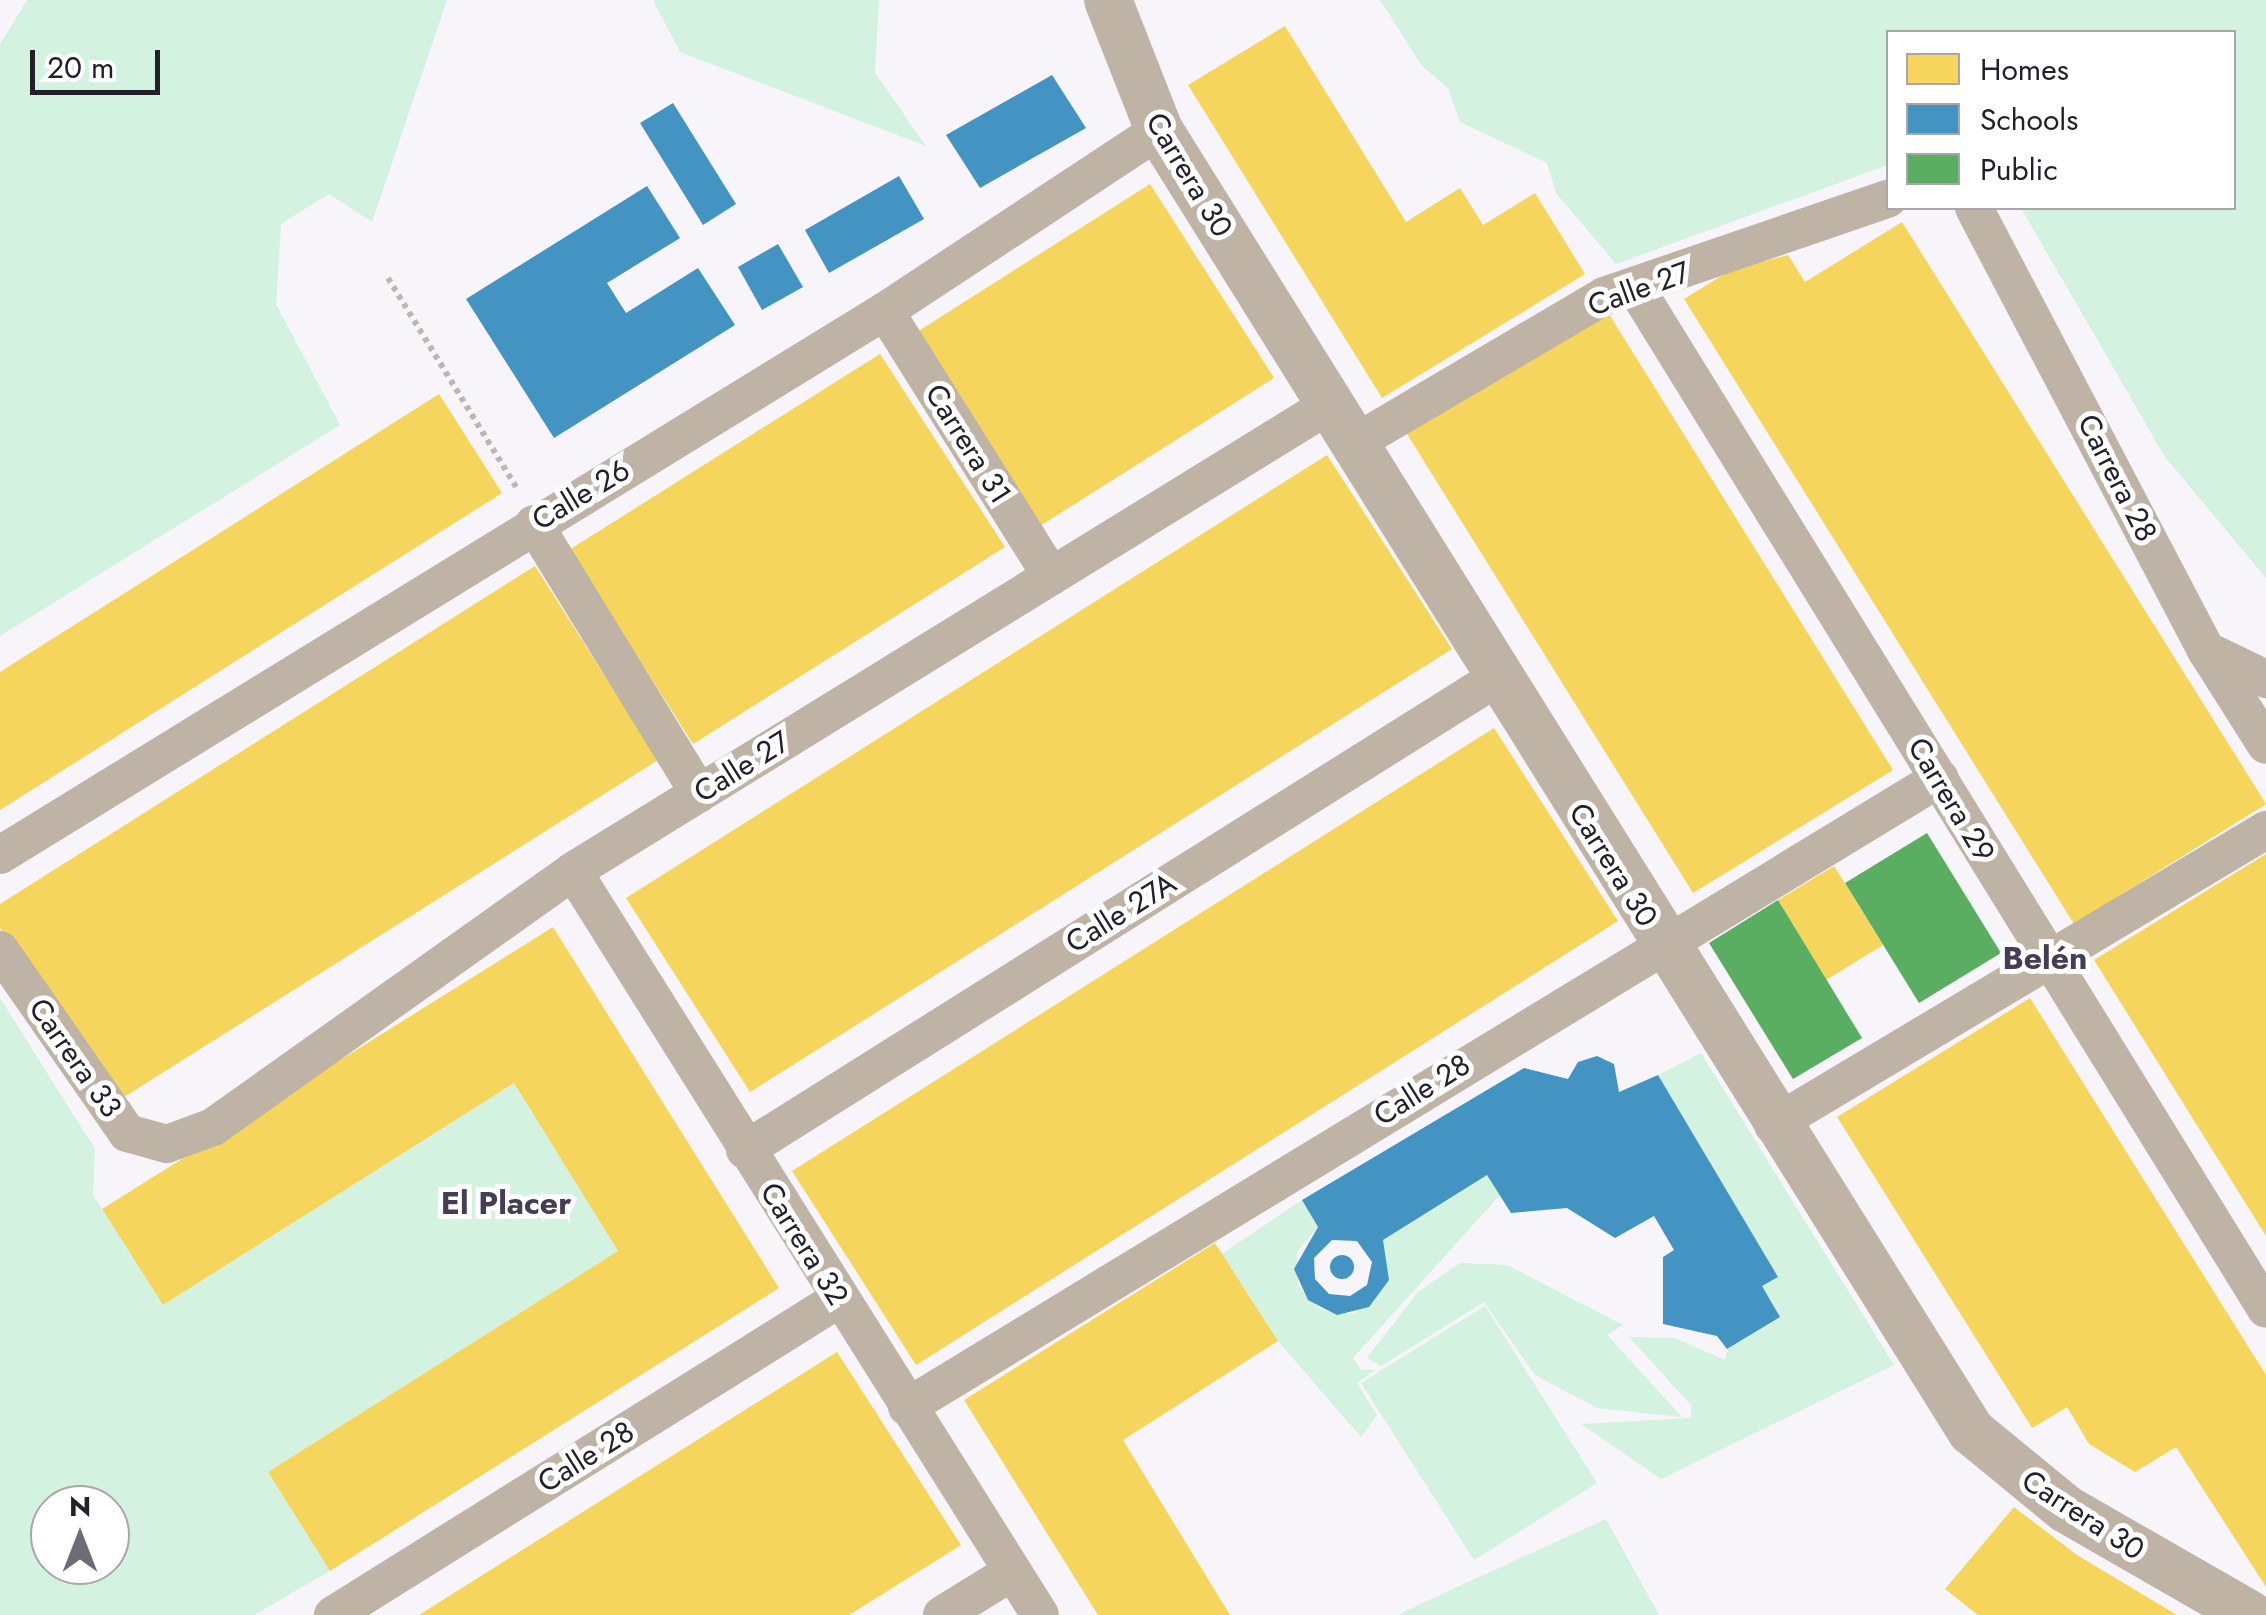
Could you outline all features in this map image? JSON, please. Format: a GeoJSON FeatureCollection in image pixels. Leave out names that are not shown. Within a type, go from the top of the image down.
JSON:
{"type":"FeatureCollection","features":[{"type":"Feature","properties":{"kind":"street","name":"Carrera 30"},"geometry":{"type":"LineString","coordinates":[[1108,0],[1159,130],[1773,1124],[1970,1430],[2066,1509],[2250,1615]]}},
{"type":"Feature","properties":{"kind":"street","name":"Calle 26"},"geometry":{"type":"LineString","coordinates":[[0,855],[886,311],[1159,130]]}},
{"type":"Feature","properties":{"kind":"street","name":"Calle 27"},"geometry":{"type":"LineString","coordinates":[[167,1144],[213,1127],[572,871],[1052,576],[1341,424],[1604,296],[1637,290],[1886,199]]}},
{"type":"Feature","properties":{"kind":"street","name":"Carrera 28"},"geometry":{"type":"LineString","coordinates":[[1975,210],[2206,650],[2266,746]]}},
{"type":"Feature","properties":{"kind":"street","name":"Carrera 29"},"geometry":{"type":"LineString","coordinates":[[1637,290],[1940,778],[2046,963],[2266,1309]]}},
{"type":"Feature","properties":{"kind":"street","name":"Carrera 31"},"geometry":{"type":"LineString","coordinates":[[886,311],[1052,576]]}},
{"type":"Feature","properties":{"kind":"street"},"geometry":{"type":"LineString","coordinates":[[534,524],[699,793]]}},
{"type":"Feature","properties":{"kind":"street"},"geometry":{"type":"LineString","coordinates":[[2206,650],[2266,679]]}},
{"type":"Feature","properties":{"kind":"street","name":"Calle 27A"},"geometry":{"type":"LineString","coordinates":[[745,1150],[1498,677]]}},
{"type":"Feature","properties":{"kind":"street","name":"Calle 28"},"geometry":{"type":"LineString","coordinates":[[907,1406],[1661,943],[1940,778]]}},
{"type":"Feature","properties":{"kind":"street"},"geometry":{"type":"LineString","coordinates":[[1773,1124],[2266,830]]}},
{"type":"Feature","properties":{"kind":"street","name":"Carrera 32"},"geometry":{"type":"LineString","coordinates":[[572,871],[1040,1615]]}},
{"type":"Feature","properties":{"kind":"street","name":"Carrera 33"},"geometry":{"type":"LineString","coordinates":[[0,950],[127,1132],[167,1144]]}},
{"type":"Feature","properties":{"kind":"street","name":"Calle 28"},"geometry":{"type":"LineString","coordinates":[[333,1615],[839,1298]]}},
{"type":"Feature","properties":{"kind":"street"},"geometry":{"type":"LineString","coordinates":[[942,1615],[1012,1572]]}},
{"type":"Feature","properties":{"kind":"path"},"geometry":{"type":"LineString","coordinates":[[388,278],[534,524]]}},
{"type":"Feature","properties":{"kind":"green space"},"geometry":{"type":"Polygon","coordinates":[[[27,0],[447,0],[372,222],[329,194],[281,224],[276,304],[340,425],[0,636],[0,44],[27,0]]]}},
{"type":"Feature","properties":{"kind":"green space"},"geometry":{"type":"Polygon","coordinates":[[[653,0],[879,0],[875,73],[926,146],[680,52],[653,0]]]}},
{"type":"Feature","properties":{"kind":"green space"},"geometry":{"type":"Polygon","coordinates":[[[1380,0],[2266,0],[2266,578],[2165,457],[2022,210],[2236,210],[2236,30],[1886,30],[1886,166],[1616,264],[1556,193],[1547,163],[1460,122],[1448,88],[1422,66],[1380,0]]]}},
{"type":"Feature","properties":{"kind":"green space"},"geometry":{"type":"Polygon","coordinates":[[[0,998],[95,1149],[93,1195],[163,1305],[514,1083],[618,1251],[268,1472],[330,1571],[254,1615],[0,1615],[0,998]]]}},
{"type":"Feature","properties":{"kind":"green space"},"geometry":{"type":"Polygon","coordinates":[[[1701,1053],[1894,1365],[1661,1479],[1581,1424],[1691,1418],[1691,1405],[1629,1337],[1675,1338],[1725,1360],[1728,1349],[1780,1317],[1762,1286],[1777,1277],[1658,1075],[1701,1053]]]}},
{"type":"Feature","properties":{"kind":"green space"},"geometry":{"type":"Polygon","coordinates":[[[1487,1175],[1500,1195],[1353,1358],[1361,1370],[1375,1370],[1357,1383],[1377,1415],[1361,1437],[1278,1341],[1222,1254],[1302,1200],[1318,1227],[1297,1252],[1298,1286],[1321,1310],[1354,1314],[1389,1281],[1383,1240],[1487,1175]]]}},
{"type":"Feature","properties":{"kind":"green space"},"geometry":{"type":"Polygon","coordinates":[[[1460,1263],[1507,1265],[1623,1325],[1607,1335],[1682,1417],[1597,1408],[1535,1375],[1484,1302],[1381,1366],[1367,1358],[1418,1292],[1460,1263]]]}},
{"type":"Feature","properties":{"kind":"green space"},"geometry":{"type":"Polygon","coordinates":[[[1485,1306],[1597,1483],[1474,1560],[1361,1383],[1485,1306]]]}},
{"type":"Feature","properties":{"kind":"green space"},"geometry":{"type":"Polygon","coordinates":[[[1606,1519],[1659,1615],[1398,1615],[1457,1587],[1606,1519]]]}},
{"type":"Feature","properties":{"kind":"building: Homes"},"geometry":{"type":"Polygon","coordinates":[[[1285,26],[1406,222],[1460,188],[1483,225],[1535,193],[1585,274],[1382,398],[1188,85],[1285,26]]]}},
{"type":"Feature","properties":{"kind":"building: Homes"},"geometry":{"type":"Polygon","coordinates":[[[1150,184],[1274,378],[1040,526],[917,332],[1150,184]]]}},
{"type":"Feature","properties":{"kind":"building: Homes"},"geometry":{"type":"Polygon","coordinates":[[[1902,222],[2266,804],[2074,924],[1684,299],[1731,270],[1788,255],[1805,282],[1902,222]]]}},
{"type":"Feature","properties":{"kind":"building: Homes"},"geometry":{"type":"Polygon","coordinates":[[[1607,311],[1893,770],[1693,893],[1407,434],[1607,311]]]}},
{"type":"Feature","properties":{"kind":"building: Homes"},"geometry":{"type":"Polygon","coordinates":[[[880,354],[1005,547],[693,744],[569,550],[880,354]]]}},
{"type":"Feature","properties":{"kind":"building: Homes"},"geometry":{"type":"Polygon","coordinates":[[[439,394],[502,493],[0,810],[0,672],[439,394]]]}},
{"type":"Feature","properties":{"kind":"building: Homes"},"geometry":{"type":"Polygon","coordinates":[[[1327,455],[1452,649],[750,1092],[626,898],[1327,455]]]}},
{"type":"Feature","properties":{"kind":"building: Homes"},"geometry":{"type":"Polygon","coordinates":[[[535,566],[658,760],[113,1104],[0,928],[0,904],[535,566]]]}},
{"type":"Feature","properties":{"kind":"building: Homes"},"geometry":{"type":"Polygon","coordinates":[[[1494,728],[1618,921],[916,1365],[792,1171],[1494,728]]]}},
{"type":"Feature","properties":{"kind":"building: Homes"},"geometry":{"type":"Polygon","coordinates":[[[2266,854],[2266,1236],[2094,960],[2266,854]]]}},
{"type":"Feature","properties":{"kind":"building: Homes"},"geometry":{"type":"Polygon","coordinates":[[[1834,866],[1883,945],[1826,980],[1778,900],[1834,866]]]}},
{"type":"Feature","properties":{"kind":"building: Homes"},"geometry":{"type":"Polygon","coordinates":[[[553,927],[779,1288],[330,1571],[268,1472],[618,1251],[514,1083],[163,1305],[102,1209],[553,927]]]}},
{"type":"Feature","properties":{"kind":"building: Homes"},"geometry":{"type":"Polygon","coordinates":[[[2030,998],[2266,1375],[2266,1587],[2176,1447],[2135,1472],[2089,1444],[2067,1407],[2032,1428],[1837,1117],[2030,998]]]}},
{"type":"Feature","properties":{"kind":"building: Homes"},"geometry":{"type":"Polygon","coordinates":[[[1215,1243],[1278,1341],[1123,1440],[1230,1615],[1098,1615],[964,1400],[1215,1243]]]}},
{"type":"Feature","properties":{"kind":"building: Homes"},"geometry":{"type":"Polygon","coordinates":[[[837,1352],[961,1545],[849,1615],[419,1615],[837,1352]]]}},
{"type":"Feature","properties":{"kind":"building: Homes"},"geometry":{"type":"Polygon","coordinates":[[[2014,1507],[2077,1555],[2177,1615],[1978,1615],[1945,1589],[2014,1507]]]}},
{"type":"Feature","properties":{"kind":"building: Schools"},"geometry":{"type":"Polygon","coordinates":[[[1052,75],[1086,128],[980,188],[946,135],[1052,75]]]}},
{"type":"Feature","properties":{"kind":"building: Schools"},"geometry":{"type":"Polygon","coordinates":[[[673,103],[736,204],[703,225],[640,123],[673,103]]]}},
{"type":"Feature","properties":{"kind":"building: Schools"},"geometry":{"type":"Polygon","coordinates":[[[899,176],[924,219],[829,273],[805,230],[899,176]]]}},
{"type":"Feature","properties":{"kind":"building: Schools"},"geometry":{"type":"Polygon","coordinates":[[[647,186],[680,238],[607,283],[626,313],[698,268],[735,325],[554,438],[466,299],[647,186]]]}},
{"type":"Feature","properties":{"kind":"building: Schools"},"geometry":{"type":"Polygon","coordinates":[[[778,244],[803,287],[762,310],[738,267],[778,244]]]}},
{"type":"Feature","properties":{"kind":"building: Schools"},"geometry":{"type":"Polygon","coordinates":[[[1597,1056],[1614,1064],[1619,1092],[1658,1075],[1778,1277],[1762,1286],[1780,1317],[1727,1349],[1717,1336],[1663,1324],[1663,1257],[1674,1250],[1654,1216],[1615,1238],[1567,1208],[1511,1213],[1487,1175],[1383,1240],[1389,1280],[1369,1307],[1337,1315],[1308,1300],[1294,1269],[1318,1227],[1302,1200],[1524,1068],[1568,1079],[1578,1062],[1597,1056]],[[1332,1240],[1314,1258],[1315,1279],[1329,1294],[1350,1296],[1367,1285],[1372,1262],[1357,1241],[1332,1240]]]}},
{"type":"Feature","properties":{"kind":"building: Schools"},"geometry":{"type":"Polygon","coordinates":[[[1342,1255],[1354,1267],[1342,1279],[1330,1267],[1342,1255]]]}},
{"type":"Feature","properties":{"kind":"building: Public"},"geometry":{"type":"Polygon","coordinates":[[[1927,833],[2001,953],[1919,1003],[1845,883],[1927,833]]]}},
{"type":"Feature","properties":{"kind":"building: Public"},"geometry":{"type":"Polygon","coordinates":[[[1778,900],[1862,1038],[1793,1079],[1709,943],[1778,900]]]}},
{"type":"Feature","properties":{"kind":"district","name":"Belén"},"geometry":{"type":"Point","coordinates":[2045,958]}},
{"type":"Feature","properties":{"kind":"district","name":"El Placer"},"geometry":{"type":"Point","coordinates":[506,1203]}}]}
